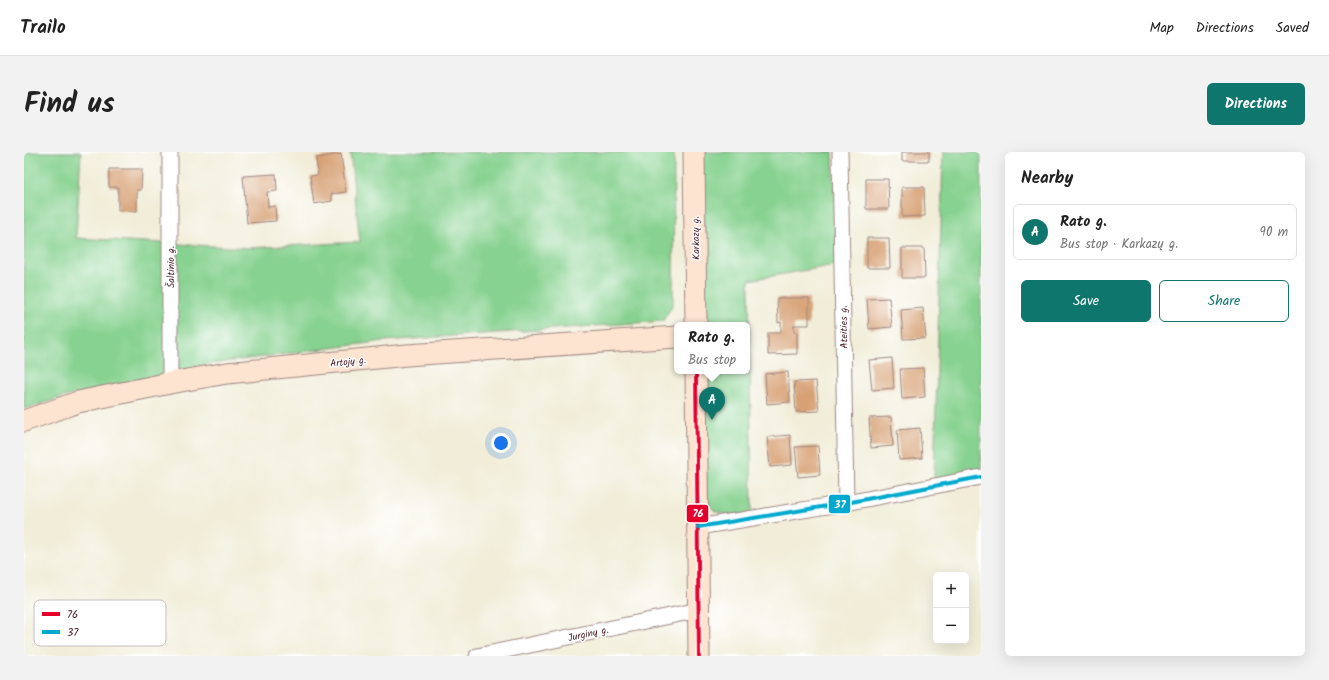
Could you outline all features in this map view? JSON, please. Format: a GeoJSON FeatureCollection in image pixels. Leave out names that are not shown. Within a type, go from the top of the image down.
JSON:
{"type":"FeatureCollection","features":[{"type":"Feature","properties":{"kind":"main road","name":"Karkazų g."},"geometry":{"type":"LineString","coordinates":[[694,152],[696,322]]}},
{"type":"Feature","properties":{"kind":"main road","name":"Artojų g."},"geometry":{"type":"LineString","coordinates":[[24,421],[78,402],[227,373],[407,355],[674,337]]}},
{"type":"Feature","properties":{"kind":"main road"},"geometry":{"type":"LineString","coordinates":[[696,374],[699,656]]}},
{"type":"Feature","properties":{"kind":"street","name":"Šaltinio g."},"geometry":{"type":"LineString","coordinates":[[170,152],[170,383]]}},
{"type":"Feature","properties":{"kind":"street","name":"Ateities g."},"geometry":{"type":"LineString","coordinates":[[840,152],[846,503]]}},
{"type":"Feature","properties":{"kind":"street"},"geometry":{"type":"LineString","coordinates":[[698,527],[846,503],[981,477]]}},
{"type":"Feature","properties":{"kind":"street","name":"Jurginų g."},"geometry":{"type":"LineString","coordinates":[[477,656],[699,610]]}},
{"type":"Feature","properties":{"kind":"green space"},"geometry":{"type":"Polygon","coordinates":[[[24,152],[81,152],[76,238],[247,248],[360,242],[350,152],[674,152],[673,304],[663,321],[384,341],[209,364],[64,397],[24,409],[24,152]]]}},
{"type":"Feature","properties":{"kind":"green space"},"geometry":{"type":"Polygon","coordinates":[[[702,152],[833,152],[836,265],[749,280],[750,322],[704,322],[702,152]]]}},
{"type":"Feature","properties":{"kind":"green space"},"geometry":{"type":"Polygon","coordinates":[[[943,152],[981,152],[981,470],[934,480],[943,152]]]}},
{"type":"Feature","properties":{"kind":"green space"},"geometry":{"type":"Polygon","coordinates":[[[750,358],[752,513],[729,515],[718,512],[710,505],[706,492],[705,374],[750,374],[750,358]]]}},
{"type":"Feature","properties":{"kind":"building"},"geometry":{"type":"Polygon","coordinates":[[[902,152],[929,152],[929,161],[902,161],[902,152]]]}},
{"type":"Feature","properties":{"kind":"building"},"geometry":{"type":"Polygon","coordinates":[[[341,154],[346,192],[331,194],[332,201],[314,204],[310,176],[318,175],[316,158],[341,154]]]}},
{"type":"Feature","properties":{"kind":"building"},"geometry":{"type":"Polygon","coordinates":[[[109,169],[142,169],[141,190],[137,190],[137,211],[118,210],[118,187],[109,187],[109,169]]]}},
{"type":"Feature","properties":{"kind":"building"},"geometry":{"type":"Polygon","coordinates":[[[276,174],[277,191],[267,192],[268,207],[275,206],[276,221],[247,223],[243,176],[276,174]]]}},
{"type":"Feature","properties":{"kind":"building"},"geometry":{"type":"Polygon","coordinates":[[[866,179],[888,179],[889,209],[866,209],[866,179]]]}},
{"type":"Feature","properties":{"kind":"building"},"geometry":{"type":"Polygon","coordinates":[[[902,187],[924,187],[925,216],[902,217],[902,187]]]}},
{"type":"Feature","properties":{"kind":"building"},"geometry":{"type":"Polygon","coordinates":[[[867,238],[889,238],[890,268],[867,268],[867,238]]]}},
{"type":"Feature","properties":{"kind":"building"},"geometry":{"type":"Polygon","coordinates":[[[902,248],[924,248],[925,278],[902,278],[902,248]]]}},
{"type":"Feature","properties":{"kind":"building"},"geometry":{"type":"Polygon","coordinates":[[[777,298],[809,298],[809,325],[794,325],[794,332],[797,332],[797,354],[768,355],[768,333],[781,333],[781,322],[778,323],[777,298]]]}},
{"type":"Feature","properties":{"kind":"building"},"geometry":{"type":"Polygon","coordinates":[[[889,298],[892,327],[869,329],[867,299],[889,298]]]}},
{"type":"Feature","properties":{"kind":"building"},"geometry":{"type":"Polygon","coordinates":[[[923,308],[926,338],[903,339],[901,310],[923,308]]]}},
{"type":"Feature","properties":{"kind":"building"},"geometry":{"type":"Polygon","coordinates":[[[892,358],[894,388],[872,390],[869,360],[892,358]]]}},
{"type":"Feature","properties":{"kind":"building"},"geometry":{"type":"Polygon","coordinates":[[[923,368],[925,397],[902,399],[900,369],[923,368]]]}},
{"type":"Feature","properties":{"kind":"building"},"geometry":{"type":"Polygon","coordinates":[[[788,372],[790,402],[767,404],[765,374],[788,372]]]}},
{"type":"Feature","properties":{"kind":"building"},"geometry":{"type":"Polygon","coordinates":[[[816,381],[819,411],[796,412],[794,382],[816,381]]]}},
{"type":"Feature","properties":{"kind":"building"},"geometry":{"type":"Polygon","coordinates":[[[891,417],[893,446],[871,448],[869,418],[891,417]]]}},
{"type":"Feature","properties":{"kind":"building"},"geometry":{"type":"Polygon","coordinates":[[[920,428],[922,458],[899,460],[897,430],[920,428]]]}},
{"type":"Feature","properties":{"kind":"building"},"geometry":{"type":"Polygon","coordinates":[[[790,435],[792,465],[770,467],[767,437],[790,435]]]}},
{"type":"Feature","properties":{"kind":"building"},"geometry":{"type":"Polygon","coordinates":[[[818,446],[820,475],[798,477],[795,447],[818,446]]]}},
{"type":"Feature","properties":{"kind":"transit line","name":"76"},"geometry":{"type":"LineString","coordinates":[[696,374],[699,656]]}},
{"type":"Feature","properties":{"kind":"transit line","name":"37"},"geometry":{"type":"LineString","coordinates":[[698,527],[846,503],[981,477]]}},
{"type":"Feature","properties":{"kind":"place","name":"Rato g."},"geometry":{"type":"Point","coordinates":[712,420]}}]}
